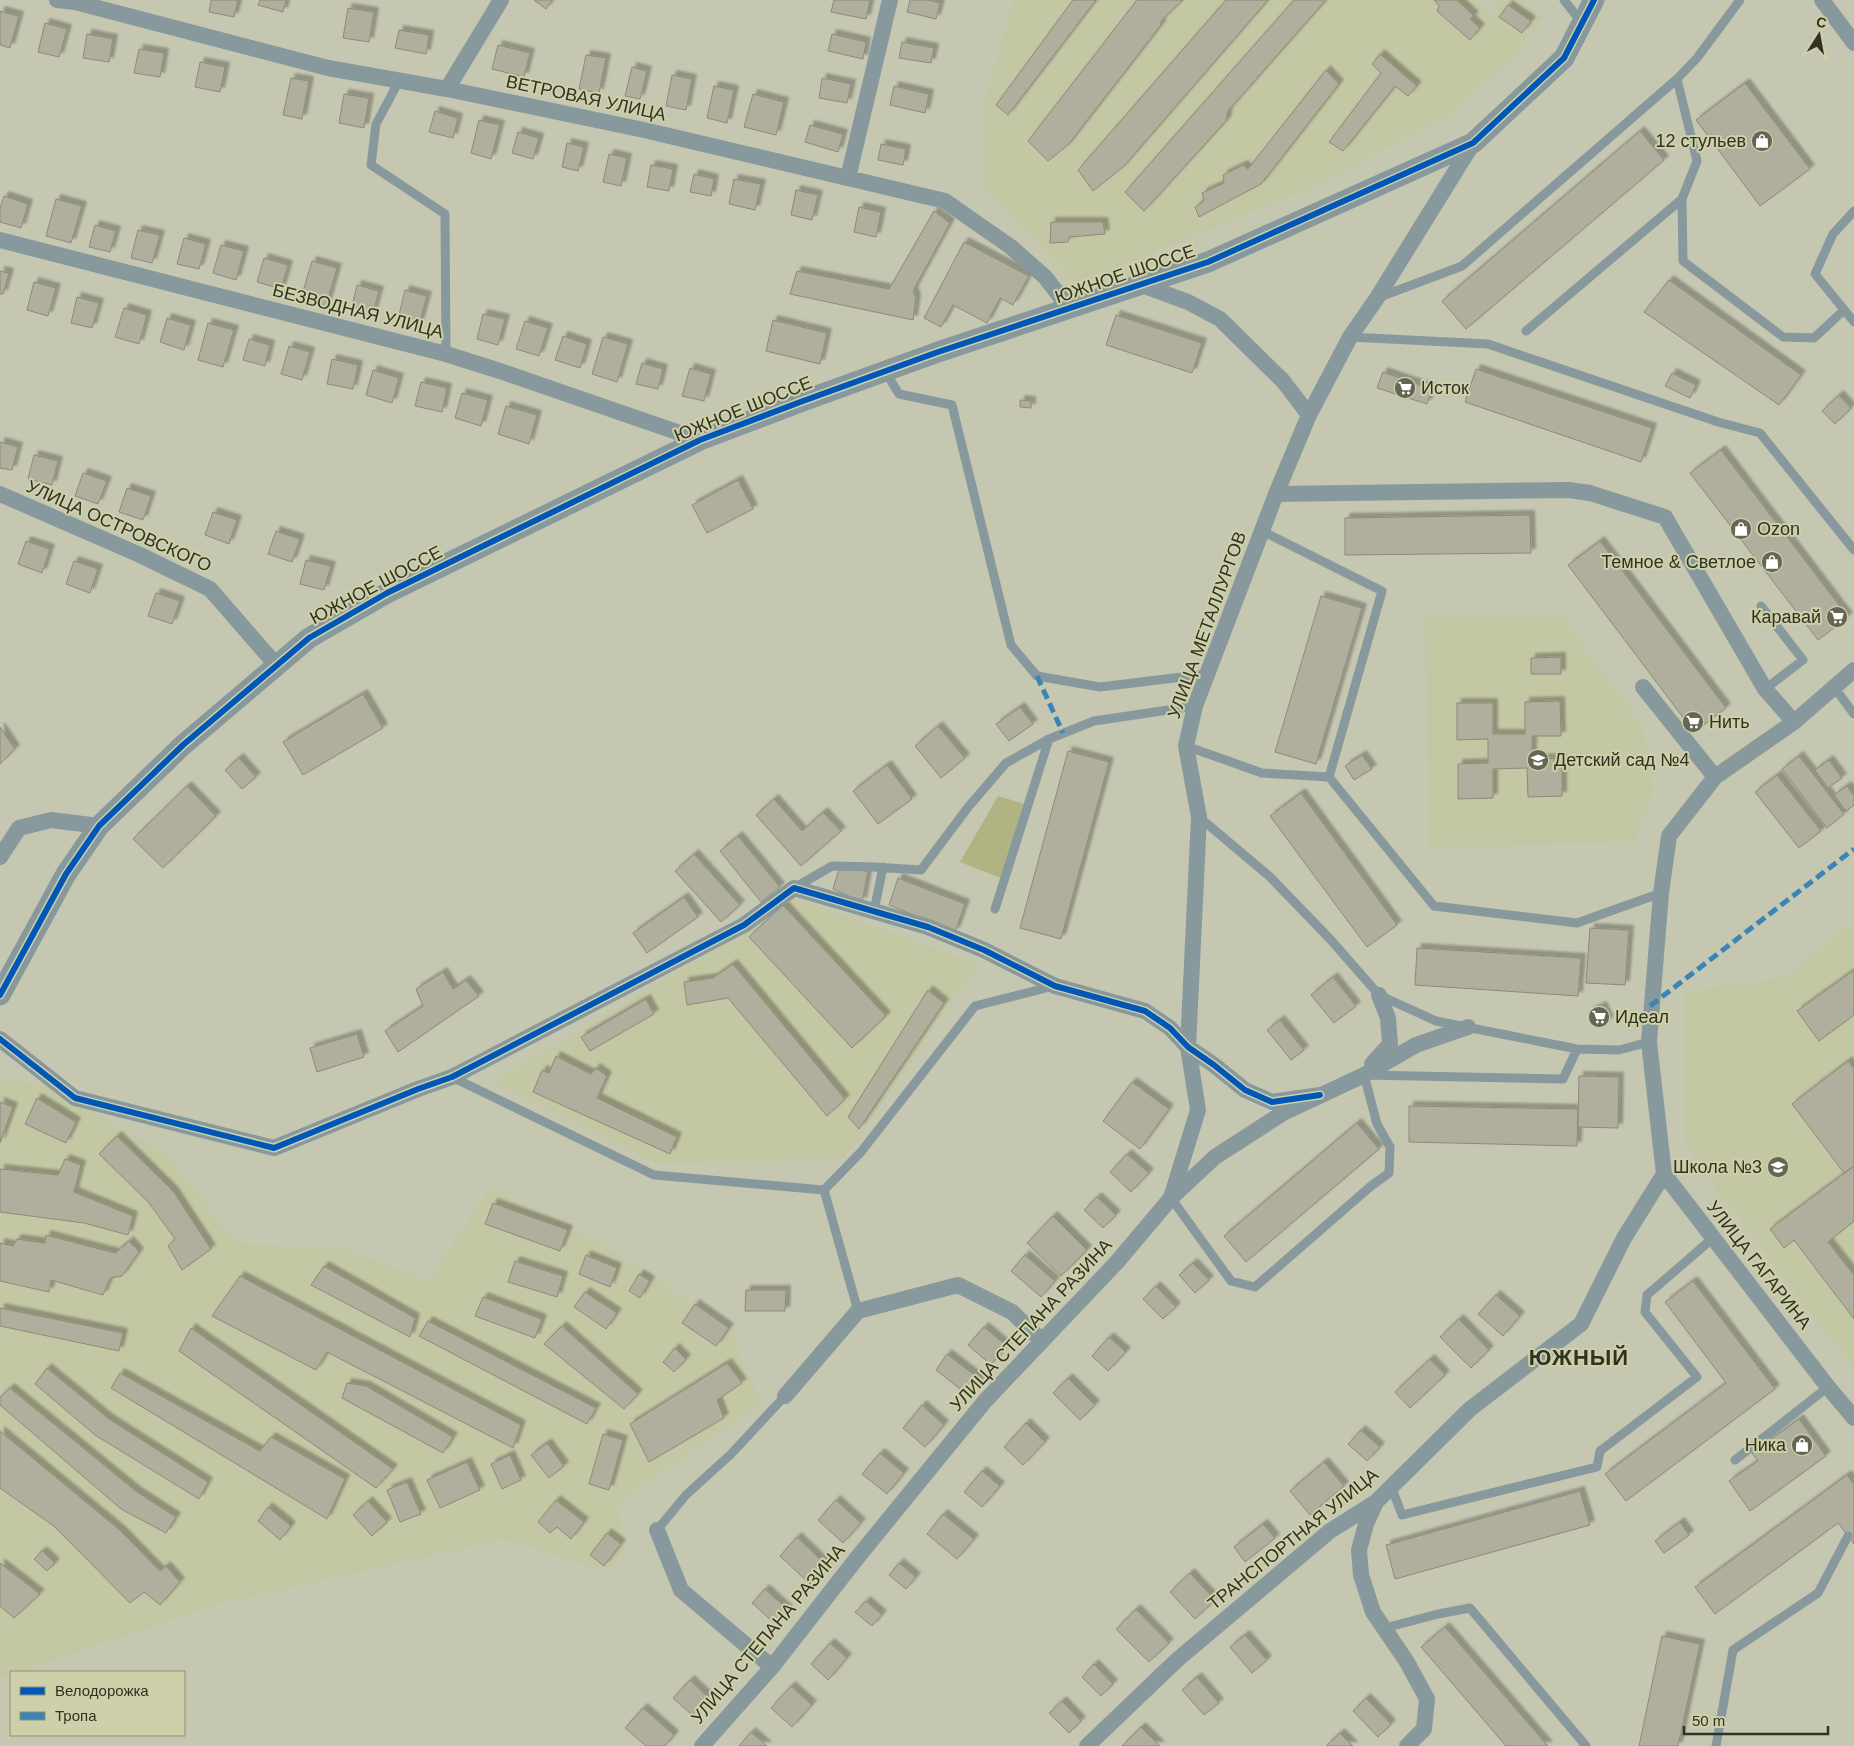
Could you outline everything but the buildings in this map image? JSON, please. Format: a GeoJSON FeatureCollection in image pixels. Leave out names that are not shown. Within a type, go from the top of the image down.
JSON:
{"type":"FeatureCollection","features":[{"type":"Feature","properties":{"kind":"street","name":"ВЕТРОВАЯ УЛИЦА"},"geometry":{"type":"LineString","coordinates":[[57,0],[75,1],[328,68],[447,89],[644,130],[945,201],[1011,247],[1045,277],[1070,309]]}},
{"type":"Feature","properties":{"kind":"street"},"geometry":{"type":"LineString","coordinates":[[447,89],[502,0]]}},
{"type":"Feature","properties":{"kind":"street"},"geometry":{"type":"LineString","coordinates":[[848,178],[890,0]]}},
{"type":"Feature","properties":{"kind":"street","name":"ЮЖНОЕ ШОССЕ"},"geometry":{"type":"LineString","coordinates":[[0,996],[66,874],[99,826],[183,745],[309,638],[387,593],[700,440],[884,371],[1208,262],[1473,143],[1564,58],[1594,0]]}},
{"type":"Feature","properties":{"kind":"street"},"geometry":{"type":"LineString","coordinates":[[1822,0],[1854,43]]}},
{"type":"Feature","properties":{"kind":"street","name":"УЛИЦА МЕТАЛЛУРГОВ"},"geometry":{"type":"LineString","coordinates":[[1171,1198],[1198,1110],[1188,1047],[1199,817],[1186,746],[1195,706],[1276,494],[1309,415],[1350,337],[1377,298],[1473,143]]}},
{"type":"Feature","properties":{"kind":"street","name":"БЕЗВОДНАЯ УЛИЦА"},"geometry":{"type":"LineString","coordinates":[[0,240],[446,354],[700,440]]}},
{"type":"Feature","properties":{"kind":"street"},"geometry":{"type":"LineString","coordinates":[[1139,284],[1188,302],[1220,319],[1283,381],[1309,415]]}},
{"type":"Feature","properties":{"kind":"street"},"geometry":{"type":"LineString","coordinates":[[1276,494],[1569,490],[1590,493],[1665,517],[1765,689],[1794,722]]}},
{"type":"Feature","properties":{"kind":"street","name":"УЛИЦА ОСТРОВСКОГО"},"geometry":{"type":"LineString","coordinates":[[0,494],[140,555],[210,589],[277,666]]}},
{"type":"Feature","properties":{"kind":"street","name":"УЛИЦА ГАГАРИНА"},"geometry":{"type":"LineString","coordinates":[[1854,670],[1794,722],[1716,777],[1669,836],[1661,892],[1648,1042],[1664,1174],[1854,1418]]}},
{"type":"Feature","properties":{"kind":"street"},"geometry":{"type":"LineString","coordinates":[[1643,687],[1716,777]]}},
{"type":"Feature","properties":{"kind":"street"},"geometry":{"type":"LineString","coordinates":[[0,857],[19,828],[51,820],[99,826]]}},
{"type":"Feature","properties":{"kind":"street"},"geometry":{"type":"LineString","coordinates":[[0,1039],[75,1098],[274,1148],[452,1077],[744,925],[794,888],[928,928],[984,950],[1054,986],[1145,1011],[1170,1028],[1188,1047],[1245,1090],[1272,1102],[1320,1095]]}},
{"type":"Feature","properties":{"kind":"street"},"geometry":{"type":"LineString","coordinates":[[1364,1074],[1390,1044],[1388,1018],[1379,995]]}},
{"type":"Feature","properties":{"kind":"street","name":"УЛИЦА СТЕПАНА РАЗИНА"},"geometry":{"type":"LineString","coordinates":[[702,1746],[772,1667],[857,1558],[979,1409],[1117,1262],[1171,1198],[1215,1157],[1283,1113],[1364,1074],[1416,1045],[1468,1027]]}},
{"type":"Feature","properties":{"kind":"street","name":"ТРАНСПОРТНАЯ УЛИЦА"},"geometry":{"type":"LineString","coordinates":[[1087,1746],[1177,1660],[1330,1532],[1376,1502],[1470,1409],[1581,1324],[1624,1238],[1664,1174]]}},
{"type":"Feature","properties":{"kind":"street"},"geometry":{"type":"LineString","coordinates":[[785,1396],[858,1311],[958,1285],[1012,1312],[1042,1341]]}},
{"type":"Feature","properties":{"kind":"street"},"geometry":{"type":"LineString","coordinates":[[1376,1502],[1366,1524],[1359,1550],[1361,1575],[1373,1612],[1407,1662],[1428,1699],[1424,1729],[1407,1746]]}},
{"type":"Feature","properties":{"kind":"street"},"geometry":{"type":"LineString","coordinates":[[657,1530],[681,1590],[772,1667]]}},
{"type":"Feature","properties":{"kind":"lane"},"geometry":{"type":"LineString","coordinates":[[1564,0],[1582,23]]}},
{"type":"Feature","properties":{"kind":"lane"},"geometry":{"type":"LineString","coordinates":[[1377,298],[1462,266],[1676,79],[1697,58],[1740,0]]}},
{"type":"Feature","properties":{"kind":"lane"},"geometry":{"type":"LineString","coordinates":[[1676,79],[1697,161],[1682,199],[1683,261],[1783,337],[1814,338],[1844,310]]}},
{"type":"Feature","properties":{"kind":"lane"},"geometry":{"type":"LineString","coordinates":[[399,81],[376,124],[371,165],[445,214],[446,354]]}},
{"type":"Feature","properties":{"kind":"lane"},"geometry":{"type":"LineString","coordinates":[[1526,331],[1682,199]]}},
{"type":"Feature","properties":{"kind":"lane"},"geometry":{"type":"LineString","coordinates":[[1854,212],[1834,234],[1815,274],[1854,322]]}},
{"type":"Feature","properties":{"kind":"lane"},"geometry":{"type":"LineString","coordinates":[[1350,337],[1488,344],[1718,422],[1760,433],[1854,550]]}},
{"type":"Feature","properties":{"kind":"lane"},"geometry":{"type":"LineString","coordinates":[[884,371],[900,394],[952,405],[1011,645],[1037,676],[1100,687],[1207,674]]}},
{"type":"Feature","properties":{"kind":"lane"},"geometry":{"type":"LineString","coordinates":[[1262,531],[1382,591],[1330,777]]}},
{"type":"Feature","properties":{"kind":"lane"},"geometry":{"type":"LineString","coordinates":[[1761,606],[1803,660],[1765,689]]}},
{"type":"Feature","properties":{"kind":"lane"},"geometry":{"type":"LineString","coordinates":[[1834,686],[1854,714]]}},
{"type":"Feature","properties":{"kind":"lane"},"geometry":{"type":"LineString","coordinates":[[794,888],[832,866],[921,870],[1006,763],[1049,739],[1094,721],[1195,706]]}},
{"type":"Feature","properties":{"kind":"lane"},"geometry":{"type":"LineString","coordinates":[[995,909],[1049,739]]}},
{"type":"Feature","properties":{"kind":"lane"},"geometry":{"type":"LineString","coordinates":[[1186,746],[1262,773],[1330,777],[1434,906],[1577,923],[1661,892]]}},
{"type":"Feature","properties":{"kind":"lane"},"geometry":{"type":"LineString","coordinates":[[1199,817],[1269,876],[1330,939],[1379,995],[1436,1020],[1577,1048],[1619,1050],[1648,1042]]}},
{"type":"Feature","properties":{"kind":"lane"},"geometry":{"type":"LineString","coordinates":[[874,912],[883,868]]}},
{"type":"Feature","properties":{"kind":"lane"},"geometry":{"type":"LineString","coordinates":[[824,1190],[861,1152],[975,1006],[1054,986]]}},
{"type":"Feature","properties":{"kind":"lane"},"geometry":{"type":"LineString","coordinates":[[1171,1198],[1231,1281],[1255,1287],[1371,1186],[1389,1173],[1390,1147],[1377,1124],[1364,1074],[1563,1080],[1577,1048]]}},
{"type":"Feature","properties":{"kind":"lane"},"geometry":{"type":"LineString","coordinates":[[452,1077],[654,1175],[824,1190]]}},
{"type":"Feature","properties":{"kind":"lane"},"geometry":{"type":"LineString","coordinates":[[824,1190],[858,1311]]}},
{"type":"Feature","properties":{"kind":"lane"},"geometry":{"type":"LineString","coordinates":[[1391,1486],[1402,1514],[1597,1467],[1600,1451],[1697,1377],[1646,1312],[1647,1296],[1712,1238]]}},
{"type":"Feature","properties":{"kind":"lane"},"geometry":{"type":"LineString","coordinates":[[1735,1460],[1828,1387]]}},
{"type":"Feature","properties":{"kind":"lane"},"geometry":{"type":"LineString","coordinates":[[657,1530],[686,1495],[731,1454],[785,1396]]}},
{"type":"Feature","properties":{"kind":"lane"},"geometry":{"type":"LineString","coordinates":[[1716,1746],[1733,1650],[1818,1593],[1848,1536]]}},
{"type":"Feature","properties":{"kind":"lane"},"geometry":{"type":"LineString","coordinates":[[1385,1628],[1470,1608],[1586,1746]]}},
{"type":"Feature","properties":{"kind":"shaded area"},"geometry":{"type":"Polygon","coordinates":[[[1014,0],[1475,0],[1491,15],[1502,0],[1516,0],[1544,17],[1511,59],[1452,113],[1316,186],[1075,284],[986,188],[984,104],[1014,0]]]}},
{"type":"Feature","properties":{"kind":"shaded area","name":"Детский сад №4"},"geometry":{"type":"Polygon","coordinates":[[[1561,615],[1643,728],[1653,791],[1634,842],[1429,847],[1426,617],[1561,615]]]}},
{"type":"Feature","properties":{"kind":"shaded area"},"geometry":{"type":"Polygon","coordinates":[[[998,796],[1025,804],[1001,878],[960,862],[998,796]]]}},
{"type":"Feature","properties":{"kind":"shaded area"},"geometry":{"type":"Polygon","coordinates":[[[792,897],[978,964],[844,1159],[658,1164],[494,1082],[747,930],[792,897]]]}},
{"type":"Feature","properties":{"kind":"shaded area","name":"Школа №3"},"geometry":{"type":"Polygon","coordinates":[[[1854,922],[1854,1369],[1719,1193],[1685,1141],[1684,992],[1786,977],[1854,922]]]}},
{"type":"Feature","properties":{"kind":"shaded area"},"geometry":{"type":"Polygon","coordinates":[[[0,1078],[51,1088],[163,1152],[237,1243],[345,1249],[428,1281],[489,1189],[568,1225],[662,1280],[708,1321],[735,1332],[734,1343],[762,1403],[616,1503],[626,1546],[608,1572],[504,1539],[223,1603],[20,1671],[10,1671],[10,1674],[0,1678],[0,1078]]]}},
{"type":"Feature","properties":{"kind":"marked path"},"geometry":{"type":"LineString","coordinates":[[1037,676],[1063,733]]}},
{"type":"Feature","properties":{"kind":"marked path"},"geometry":{"type":"LineString","coordinates":[[1650,1006],[1854,849]]}},
{"type":"Feature","properties":{"kind":"cycle path"},"geometry":{"type":"LineString","coordinates":[[0,995],[66,874],[99,826],[183,745],[309,638],[387,593],[700,440],[938,352],[1208,262],[1473,143],[1564,58],[1594,0]]}},
{"type":"Feature","properties":{"kind":"cycle path"},"geometry":{"type":"LineString","coordinates":[[0,1039],[75,1098],[274,1148],[452,1077],[744,925],[794,888],[928,927],[984,950],[1055,986],[1145,1011],[1170,1028],[1188,1047],[1245,1090],[1272,1102],[1320,1095]]}},
{"type":"Feature","properties":{"kind":"place","name":"12 стульев"},"geometry":{"type":"Point","coordinates":[1762,141]}},
{"type":"Feature","properties":{"kind":"place","name":"Исток"},"geometry":{"type":"Point","coordinates":[1405,388]}},
{"type":"Feature","properties":{"kind":"place","name":"Ozon"},"geometry":{"type":"Point","coordinates":[1741,529]}},
{"type":"Feature","properties":{"kind":"place","name":"Темное & Светлое"},"geometry":{"type":"Point","coordinates":[1772,562]}},
{"type":"Feature","properties":{"kind":"place","name":"Каравай"},"geometry":{"type":"Point","coordinates":[1837,617]}},
{"type":"Feature","properties":{"kind":"place","name":"Нить"},"geometry":{"type":"Point","coordinates":[1693,722]}},
{"type":"Feature","properties":{"kind":"place","name":"Детский сад №4"},"geometry":{"type":"Point","coordinates":[1538,760]}},
{"type":"Feature","properties":{"kind":"place","name":"Идеал"},"geometry":{"type":"Point","coordinates":[1599,1017]}},
{"type":"Feature","properties":{"kind":"place","name":"Школа №3"},"geometry":{"type":"Point","coordinates":[1778,1167]}},
{"type":"Feature","properties":{"kind":"place","name":"Ника"},"geometry":{"type":"Point","coordinates":[1802,1445]}},
{"type":"Feature","properties":{"kind":"district","name":"ЮЖНЫЙ"},"geometry":{"type":"Point","coordinates":[1579,1357]}}]}
